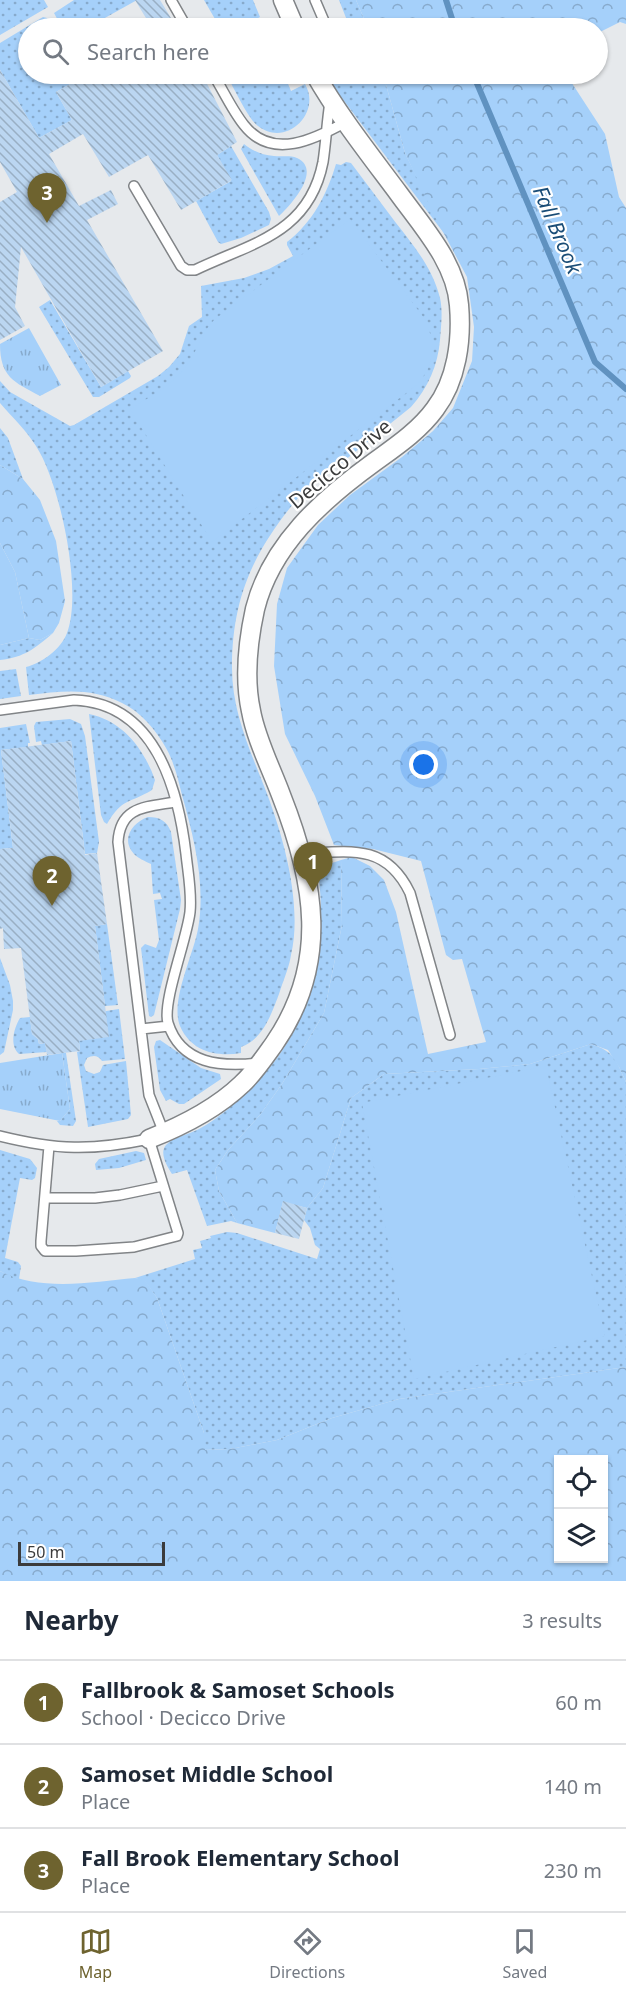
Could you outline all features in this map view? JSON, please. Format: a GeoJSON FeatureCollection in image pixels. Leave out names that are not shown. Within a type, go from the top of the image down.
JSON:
{"type":"FeatureCollection","features":[{"type":"Feature","properties":{"kind":"street"},"geometry":{"type":"LineString","coordinates":[[283,0],[291,18]]}},
{"type":"Feature","properties":{"kind":"street","name":"Decicco Drive"},"geometry":{"type":"LineString","coordinates":[[156,1136],[187,1123],[206,1111],[242,1085],[261,1063],[286,1027],[301,992],[310,956],[312,921],[308,881],[298,838],[251,711],[248,683],[249,649],[256,606],[269,574],[285,545],[308,517],[340,488],[405,438],[436,408],[447,390],[455,367],[460,333],[459,302],[449,267],[321,84]]}},
{"type":"Feature","properties":{"kind":"lane"},"geometry":{"type":"LineString","coordinates":[[171,0],[181,18]]}},
{"type":"Feature","properties":{"kind":"lane"},"geometry":{"type":"LineString","coordinates":[[315,0],[323,18]]}},
{"type":"Feature","properties":{"kind":"lane"},"geometry":{"type":"LineString","coordinates":[[219,84],[245,126],[256,137],[267,143],[293,144],[325,133],[346,122]]}},
{"type":"Feature","properties":{"kind":"lane"},"geometry":{"type":"LineString","coordinates":[[134,186],[181,266],[187,270],[195,270],[267,238],[290,223],[305,205],[318,179],[323,162],[330,100]]}},
{"type":"Feature","properties":{"kind":"lane"},"geometry":{"type":"LineString","coordinates":[[0,710],[74,700],[84,701],[110,707],[123,714],[147,737],[165,767],[175,802],[183,835],[190,895],[190,911],[167,1010],[169,1026],[179,1043],[189,1053],[202,1060],[214,1064],[230,1065],[261,1063]]}},
{"type":"Feature","properties":{"kind":"lane"},"geometry":{"type":"LineString","coordinates":[[49,1146],[42,1249],[45,1251],[107,1250],[134,1247],[177,1236],[163,1186],[149,1095],[118,842],[118,832],[126,817],[134,811],[175,802]]}},
{"type":"Feature","properties":{"kind":"lane"},"geometry":{"type":"LineString","coordinates":[[302,855],[337,852],[369,855],[380,858],[396,869],[410,893],[450,1035]]}},
{"type":"Feature","properties":{"kind":"lane"},"geometry":{"type":"LineString","coordinates":[[141,1029],[169,1026]]}},
{"type":"Feature","properties":{"kind":"lane"},"geometry":{"type":"LineString","coordinates":[[0,1136],[71,1148],[112,1146],[156,1136]]}},
{"type":"Feature","properties":{"kind":"lane"},"geometry":{"type":"LineString","coordinates":[[45,1198],[95,1198],[163,1186]]}},
{"type":"Feature","properties":{"kind":"green space"},"geometry":{"type":"Polygon","coordinates":[[[0,0],[44,0],[48,7],[29,18],[18,18],[18,24],[0,35],[0,0]]]}},
{"type":"Feature","properties":{"kind":"green space"},"geometry":{"type":"Polygon","coordinates":[[[74,0],[137,0],[105,18],[57,18],[54,13],[74,0]]]}},
{"type":"Feature","properties":{"kind":"green space"},"geometry":{"type":"Polygon","coordinates":[[[204,0],[253,0],[260,17],[258,18],[214,18],[204,0]]]}},
{"type":"Feature","properties":{"kind":"green space"},"geometry":{"type":"Polygon","coordinates":[[[339,0],[356,0],[364,18],[346,18],[339,0]]]}},
{"type":"Feature","properties":{"kind":"green space"},"geometry":{"type":"Polygon","coordinates":[[[356,0],[626,0],[626,24],[620,22],[608,28],[608,18],[364,18],[356,0]]]}},
{"type":"Feature","properties":{"kind":"green space"},"geometry":{"type":"Polygon","coordinates":[[[18,32],[18,84],[70,84],[56,92],[72,120],[39,138],[0,70],[0,43],[18,32]]]}},
{"type":"Feature","properties":{"kind":"green space"},"geometry":{"type":"Polygon","coordinates":[[[231,84],[288,84],[291,91],[305,84],[309,95],[309,106],[305,116],[290,130],[280,133],[269,132],[258,126],[231,84]]]}},
{"type":"Feature","properties":{"kind":"green space"},"geometry":{"type":"Polygon","coordinates":[[[331,84],[386,84],[405,153],[446,236],[331,84]]]}},
{"type":"Feature","properties":{"kind":"green space"},"geometry":{"type":"Polygon","coordinates":[[[386,84],[572,84],[605,134],[619,197],[626,208],[626,1082],[608,1050],[591,1044],[530,1064],[384,1074],[351,1098],[323,1188],[307,1208],[283,1202],[275,1233],[237,1223],[219,1191],[215,1170],[228,1150],[260,1115],[282,1084],[324,1013],[342,925],[341,860],[352,857],[370,866],[384,880],[396,912],[428,1054],[486,1042],[462,959],[453,960],[446,955],[421,861],[373,849],[334,845],[315,796],[285,734],[274,666],[277,604],[287,568],[318,525],[350,495],[433,431],[453,408],[472,361],[474,327],[467,277],[405,153],[386,84]]]}},
{"type":"Feature","properties":{"kind":"green space"},"geometry":{"type":"Polygon","coordinates":[[[244,144],[262,154],[294,157],[304,164],[307,171],[302,188],[279,216],[241,149],[244,144]]]}},
{"type":"Feature","properties":{"kind":"green space"},"geometry":{"type":"Polygon","coordinates":[[[231,146],[271,219],[269,225],[221,244],[196,201],[231,181],[217,155],[231,146]]]}},
{"type":"Feature","properties":{"kind":"green space"},"geometry":{"type":"Polygon","coordinates":[[[346,162],[351,163],[422,258],[433,277],[441,308],[439,349],[431,376],[411,407],[298,498],[282,518],[257,557],[241,598],[233,643],[232,668],[235,699],[242,728],[284,847],[293,892],[294,935],[287,970],[276,1002],[261,1032],[241,1047],[241,1053],[214,1053],[191,1042],[180,1026],[178,1016],[180,991],[198,929],[201,896],[198,862],[191,828],[169,753],[142,716],[110,698],[88,692],[29,695],[26,667],[50,654],[67,633],[71,614],[71,565],[61,510],[45,463],[32,440],[0,403],[0,381],[10,392],[70,426],[158,376],[180,354],[189,326],[202,317],[201,286],[244,278],[269,269],[293,256],[287,242],[304,226],[318,207],[336,164],[341,165],[346,162]]]}},
{"type":"Feature","properties":{"kind":"green space"},"geometry":{"type":"Polygon","coordinates":[[[350,219],[427,322],[433,345],[427,371],[418,384],[212,542],[130,409],[164,388],[179,375],[215,319],[350,219]]]}},
{"type":"Feature","properties":{"kind":"green space"},"geometry":{"type":"Polygon","coordinates":[[[50,300],[101,387],[128,371],[130,378],[99,397],[93,397],[39,307],[50,300]]]}},
{"type":"Feature","properties":{"kind":"green space"},"geometry":{"type":"Polygon","coordinates":[[[29,328],[61,385],[40,396],[10,377],[1,355],[0,344],[29,328]]]}},
{"type":"Feature","properties":{"kind":"green space"},"geometry":{"type":"Polygon","coordinates":[[[0,428],[8,438],[23,479],[0,465],[0,428]]]}},
{"type":"Feature","properties":{"kind":"green space"},"geometry":{"type":"Polygon","coordinates":[[[0,465],[23,479],[40,500],[56,541],[65,601],[59,623],[53,633],[40,640],[29,638],[15,572],[0,543],[0,465]]]}},
{"type":"Feature","properties":{"kind":"green space"},"geometry":{"type":"Polygon","coordinates":[[[0,543],[15,572],[29,638],[0,645],[0,543]]]}},
{"type":"Feature","properties":{"kind":"green space"},"geometry":{"type":"Polygon","coordinates":[[[53,633],[29,651],[16,657],[0,660],[0,645],[29,638],[40,640],[53,633]]]}},
{"type":"Feature","properties":{"kind":"green space"},"geometry":{"type":"Polygon","coordinates":[[[16,669],[21,696],[0,699],[0,671],[16,669]]]}},
{"type":"Feature","properties":{"kind":"green space"},"geometry":{"type":"Polygon","coordinates":[[[89,714],[112,723],[131,738],[145,758],[155,780],[152,790],[122,805],[107,824],[101,815],[89,714]]]}},
{"type":"Feature","properties":{"kind":"green space"},"geometry":{"type":"Polygon","coordinates":[[[70,719],[81,724],[85,736],[99,842],[97,853],[85,854],[71,741],[42,745],[41,741],[36,742],[34,726],[36,722],[70,719]]]}},
{"type":"Feature","properties":{"kind":"green space"},"geometry":{"type":"Polygon","coordinates":[[[26,724],[30,743],[28,747],[1,750],[13,848],[0,849],[0,728],[26,724]]]}},
{"type":"Feature","properties":{"kind":"green space"},"geometry":{"type":"Polygon","coordinates":[[[148,817],[162,820],[171,832],[181,900],[154,1015],[151,1017],[149,1016],[141,948],[145,944],[156,948],[159,940],[154,900],[162,899],[160,893],[153,894],[151,864],[134,854],[128,843],[133,827],[148,817]]]}},
{"type":"Feature","properties":{"kind":"green space"},"geometry":{"type":"Polygon","coordinates":[[[341,860],[342,925],[324,1013],[282,1084],[260,1115],[228,1150],[215,1170],[219,1191],[237,1223],[231,1221],[207,1226],[187,1170],[172,1174],[164,1159],[164,1148],[173,1140],[206,1125],[234,1104],[273,1063],[290,1039],[312,987],[318,959],[321,902],[318,872],[323,866],[341,860]]]}},
{"type":"Feature","properties":{"kind":"green space"},"geometry":{"type":"Polygon","coordinates":[[[107,924],[118,1005],[105,1006],[95,926],[107,924]]]}},
{"type":"Feature","properties":{"kind":"green space"},"geometry":{"type":"Polygon","coordinates":[[[0,958],[10,985],[13,1010],[4,1052],[0,1055],[0,958]]]}},
{"type":"Feature","properties":{"kind":"green space"},"geometry":{"type":"Polygon","coordinates":[[[119,1009],[125,1059],[102,1061],[93,1056],[87,1058],[84,1065],[86,1071],[94,1074],[100,1072],[103,1065],[126,1061],[131,1115],[128,1119],[88,1127],[77,1052],[80,1051],[79,1041],[106,1011],[119,1009]]]}},
{"type":"Feature","properties":{"kind":"green space"},"geometry":{"type":"Polygon","coordinates":[[[30,1017],[32,1034],[38,1039],[39,1044],[45,1043],[47,1052],[19,1054],[14,1046],[14,1036],[20,1018],[30,1017]]]}},
{"type":"Feature","properties":{"kind":"green space"},"geometry":{"type":"Polygon","coordinates":[[[160,1040],[201,1068],[220,1074],[221,1079],[184,1104],[170,1099],[166,1101],[160,1090],[154,1047],[156,1041],[160,1040]]]}},
{"type":"Feature","properties":{"kind":"green space"},"geometry":{"type":"Polygon","coordinates":[[[591,1044],[605,1050],[614,1058],[626,1082],[626,1367],[399,1399],[332,1418],[277,1440],[230,1449],[204,1450],[204,1433],[157,1298],[145,1281],[135,1278],[195,1259],[193,1250],[202,1248],[200,1241],[227,1232],[237,1233],[317,1259],[320,1249],[315,1245],[310,1228],[304,1220],[307,1208],[323,1188],[351,1098],[384,1074],[530,1064],[591,1044]]]}},
{"type":"Feature","properties":{"kind":"green space"},"geometry":{"type":"Polygon","coordinates":[[[62,1053],[66,1053],[76,1121],[73,1126],[60,1125],[57,1121],[60,1121],[70,1109],[62,1053]]]}},
{"type":"Feature","properties":{"kind":"green space"},"geometry":{"type":"Polygon","coordinates":[[[62,1053],[70,1109],[60,1121],[0,1109],[0,1063],[62,1053]]]}},
{"type":"Feature","properties":{"kind":"green space"},"geometry":{"type":"Polygon","coordinates":[[[546,1066],[605,1336],[414,1379],[362,1103],[546,1066]]]}},
{"type":"Feature","properties":{"kind":"green space"},"geometry":{"type":"Polygon","coordinates":[[[0,1150],[30,1159],[37,1168],[35,1178],[32,1180],[20,1178],[5,1258],[18,1262],[21,1266],[19,1279],[0,1271],[0,1150]]]}},
{"type":"Feature","properties":{"kind":"green space"},"geometry":{"type":"Polygon","coordinates":[[[136,1151],[144,1153],[146,1160],[119,1168],[96,1170],[95,1164],[99,1159],[136,1151]]]}},
{"type":"Feature","properties":{"kind":"green space"},"geometry":{"type":"Polygon","coordinates":[[[0,1271],[32,1282],[67,1284],[135,1278],[145,1280],[157,1298],[204,1433],[205,1450],[230,1449],[277,1440],[332,1418],[399,1399],[626,1367],[626,1581],[0,1581],[0,1271]]]}},
{"type":"Feature","properties":{"kind":"building"},"geometry":{"type":"Polygon","coordinates":[[[135,0],[160,0],[171,18],[146,18],[135,0]]]}},
{"type":"Feature","properties":{"kind":"building"},"geometry":{"type":"Polygon","coordinates":[[[0,70],[39,138],[72,120],[56,92],[70,84],[207,84],[237,142],[217,155],[232,180],[181,210],[148,155],[109,177],[83,134],[49,154],[79,206],[111,190],[118,204],[87,220],[163,351],[101,387],[21,247],[15,307],[25,326],[0,340],[0,202],[17,192],[0,162],[0,70]]]}},
{"type":"Feature","properties":{"kind":"building"},"geometry":{"type":"Polygon","coordinates":[[[71,741],[85,855],[97,853],[107,924],[95,926],[109,1037],[79,1041],[80,1051],[47,1055],[45,1043],[39,1044],[38,1039],[32,1034],[21,948],[4,949],[3,928],[0,929],[0,849],[13,848],[1,750],[71,741]]]}},
{"type":"Feature","properties":{"kind":"building"},"geometry":{"type":"Polygon","coordinates":[[[283,1201],[307,1208],[299,1239],[275,1233],[283,1201]]]}},
{"type":"Feature","properties":{"kind":"waterway","name":"Fall Brook"},"geometry":{"type":"LineString","coordinates":[[446,0],[452,18]]}},
{"type":"Feature","properties":{"kind":"waterway","name":"Fall Brook"},"geometry":{"type":"LineString","coordinates":[[477,84],[595,362],[626,389]]}},
{"type":"Feature","properties":{"kind":"place","name":"Fall Brook Elementary School"},"geometry":{"type":"Point","coordinates":[47,223]}},
{"type":"Feature","properties":{"kind":"place","name":"Fallbrook & Samoset Schools"},"geometry":{"type":"Point","coordinates":[313,892]}},
{"type":"Feature","properties":{"kind":"place","name":"Samoset Middle School"},"geometry":{"type":"Point","coordinates":[52,906]}}]}
